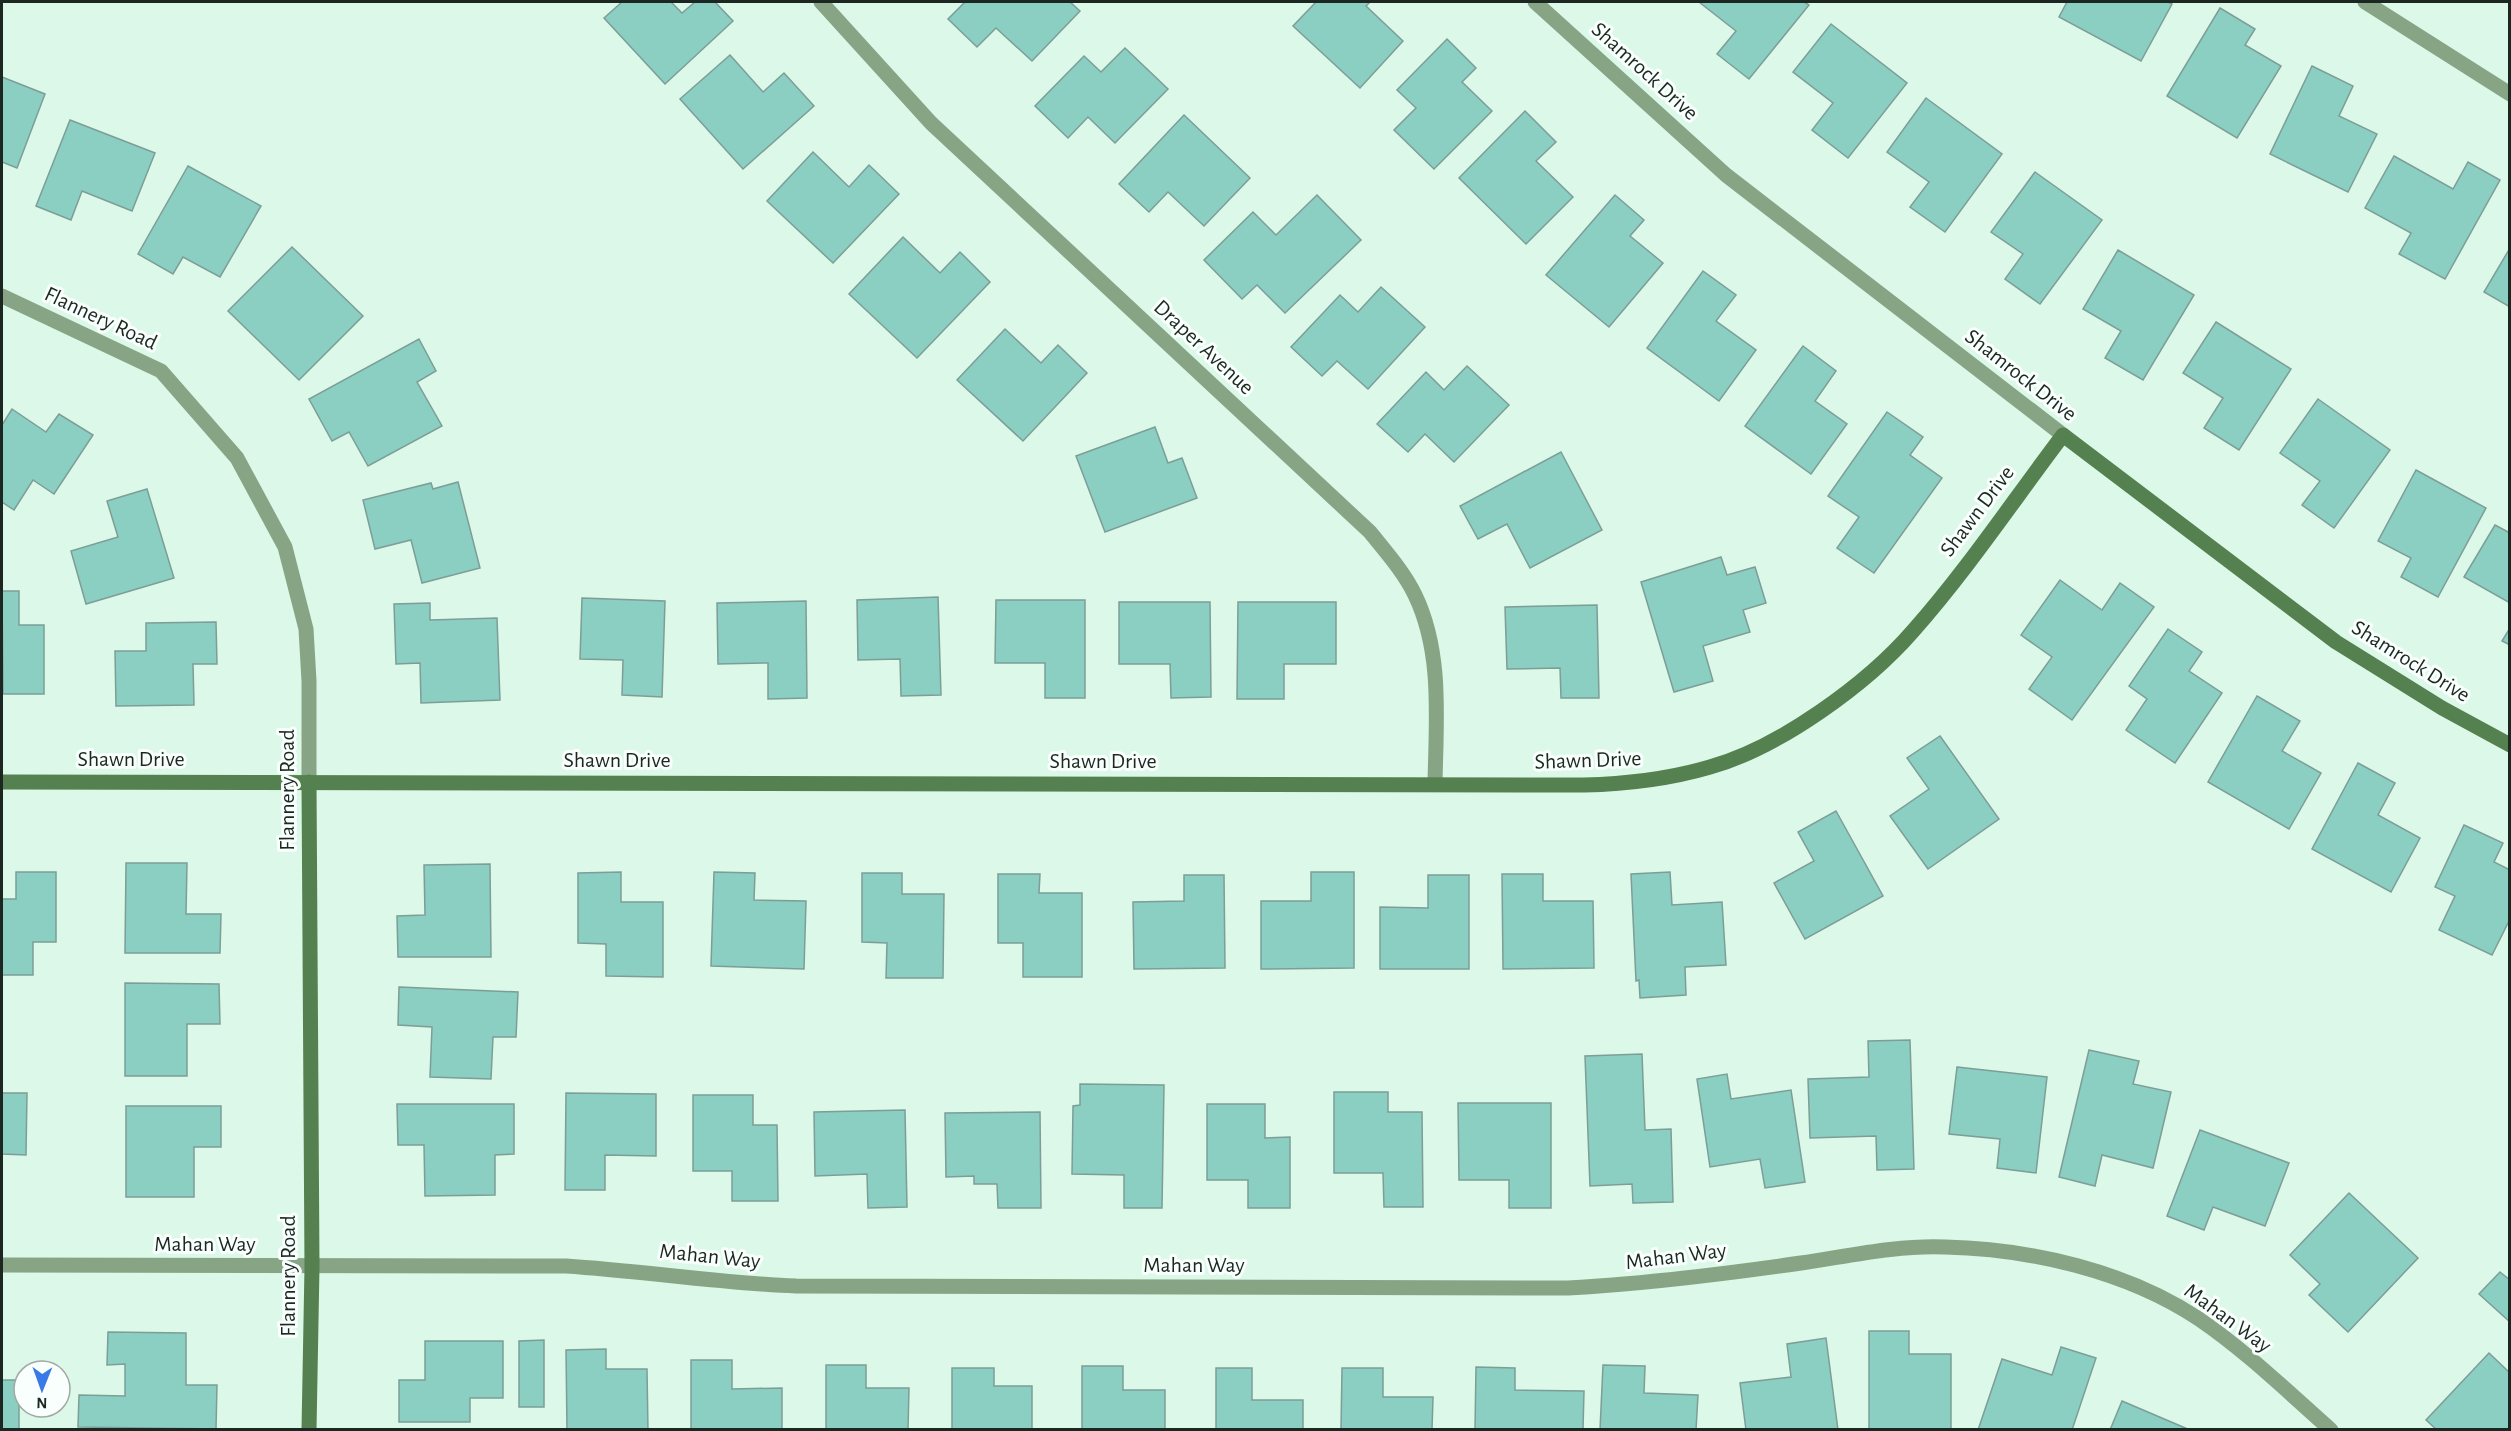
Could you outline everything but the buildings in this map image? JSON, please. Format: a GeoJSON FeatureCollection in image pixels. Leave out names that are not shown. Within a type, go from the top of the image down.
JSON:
{"type":"FeatureCollection","features":[{"type":"Feature","properties":{"kind":"street","name":"Draper Avenue"},"geometry":{"type":"LineString","coordinates":[[821,2],[931,123],[1370,532],[1404,576],[1423,614],[1429,635],[1435,680],[1436,784]]}},
{"type":"Feature","properties":{"kind":"street","name":"Shamrock Drive"},"geometry":{"type":"LineString","coordinates":[[1535,2],[1725,175],[2062,435],[2336,642],[2442,708],[2510,745]]}},
{"type":"Feature","properties":{"kind":"street"},"geometry":{"type":"LineString","coordinates":[[2365,2],[2510,94]]}},
{"type":"Feature","properties":{"kind":"street","name":"Flannery Road"},"geometry":{"type":"LineString","coordinates":[[2,296],[161,371],[237,458],[285,547],[306,629],[309,681],[312,1267],[309,1430]]}},
{"type":"Feature","properties":{"kind":"street","name":"Shawn Drive"},"geometry":{"type":"LineString","coordinates":[[2,782],[1622,784],[1659,779],[1712,767],[1768,743],[1840,699],[1883,662],[1913,632],[2062,435]]}},
{"type":"Feature","properties":{"kind":"street","name":"Mahan Way"},"geometry":{"type":"LineString","coordinates":[[2,1265],[566,1266],[627,1270],[742,1284],[796,1286],[1568,1288],[1684,1279],[1903,1248],[1944,1246],[1987,1249],[2078,1267],[2160,1297],[2198,1319],[2235,1346],[2331,1430]]}}]}
